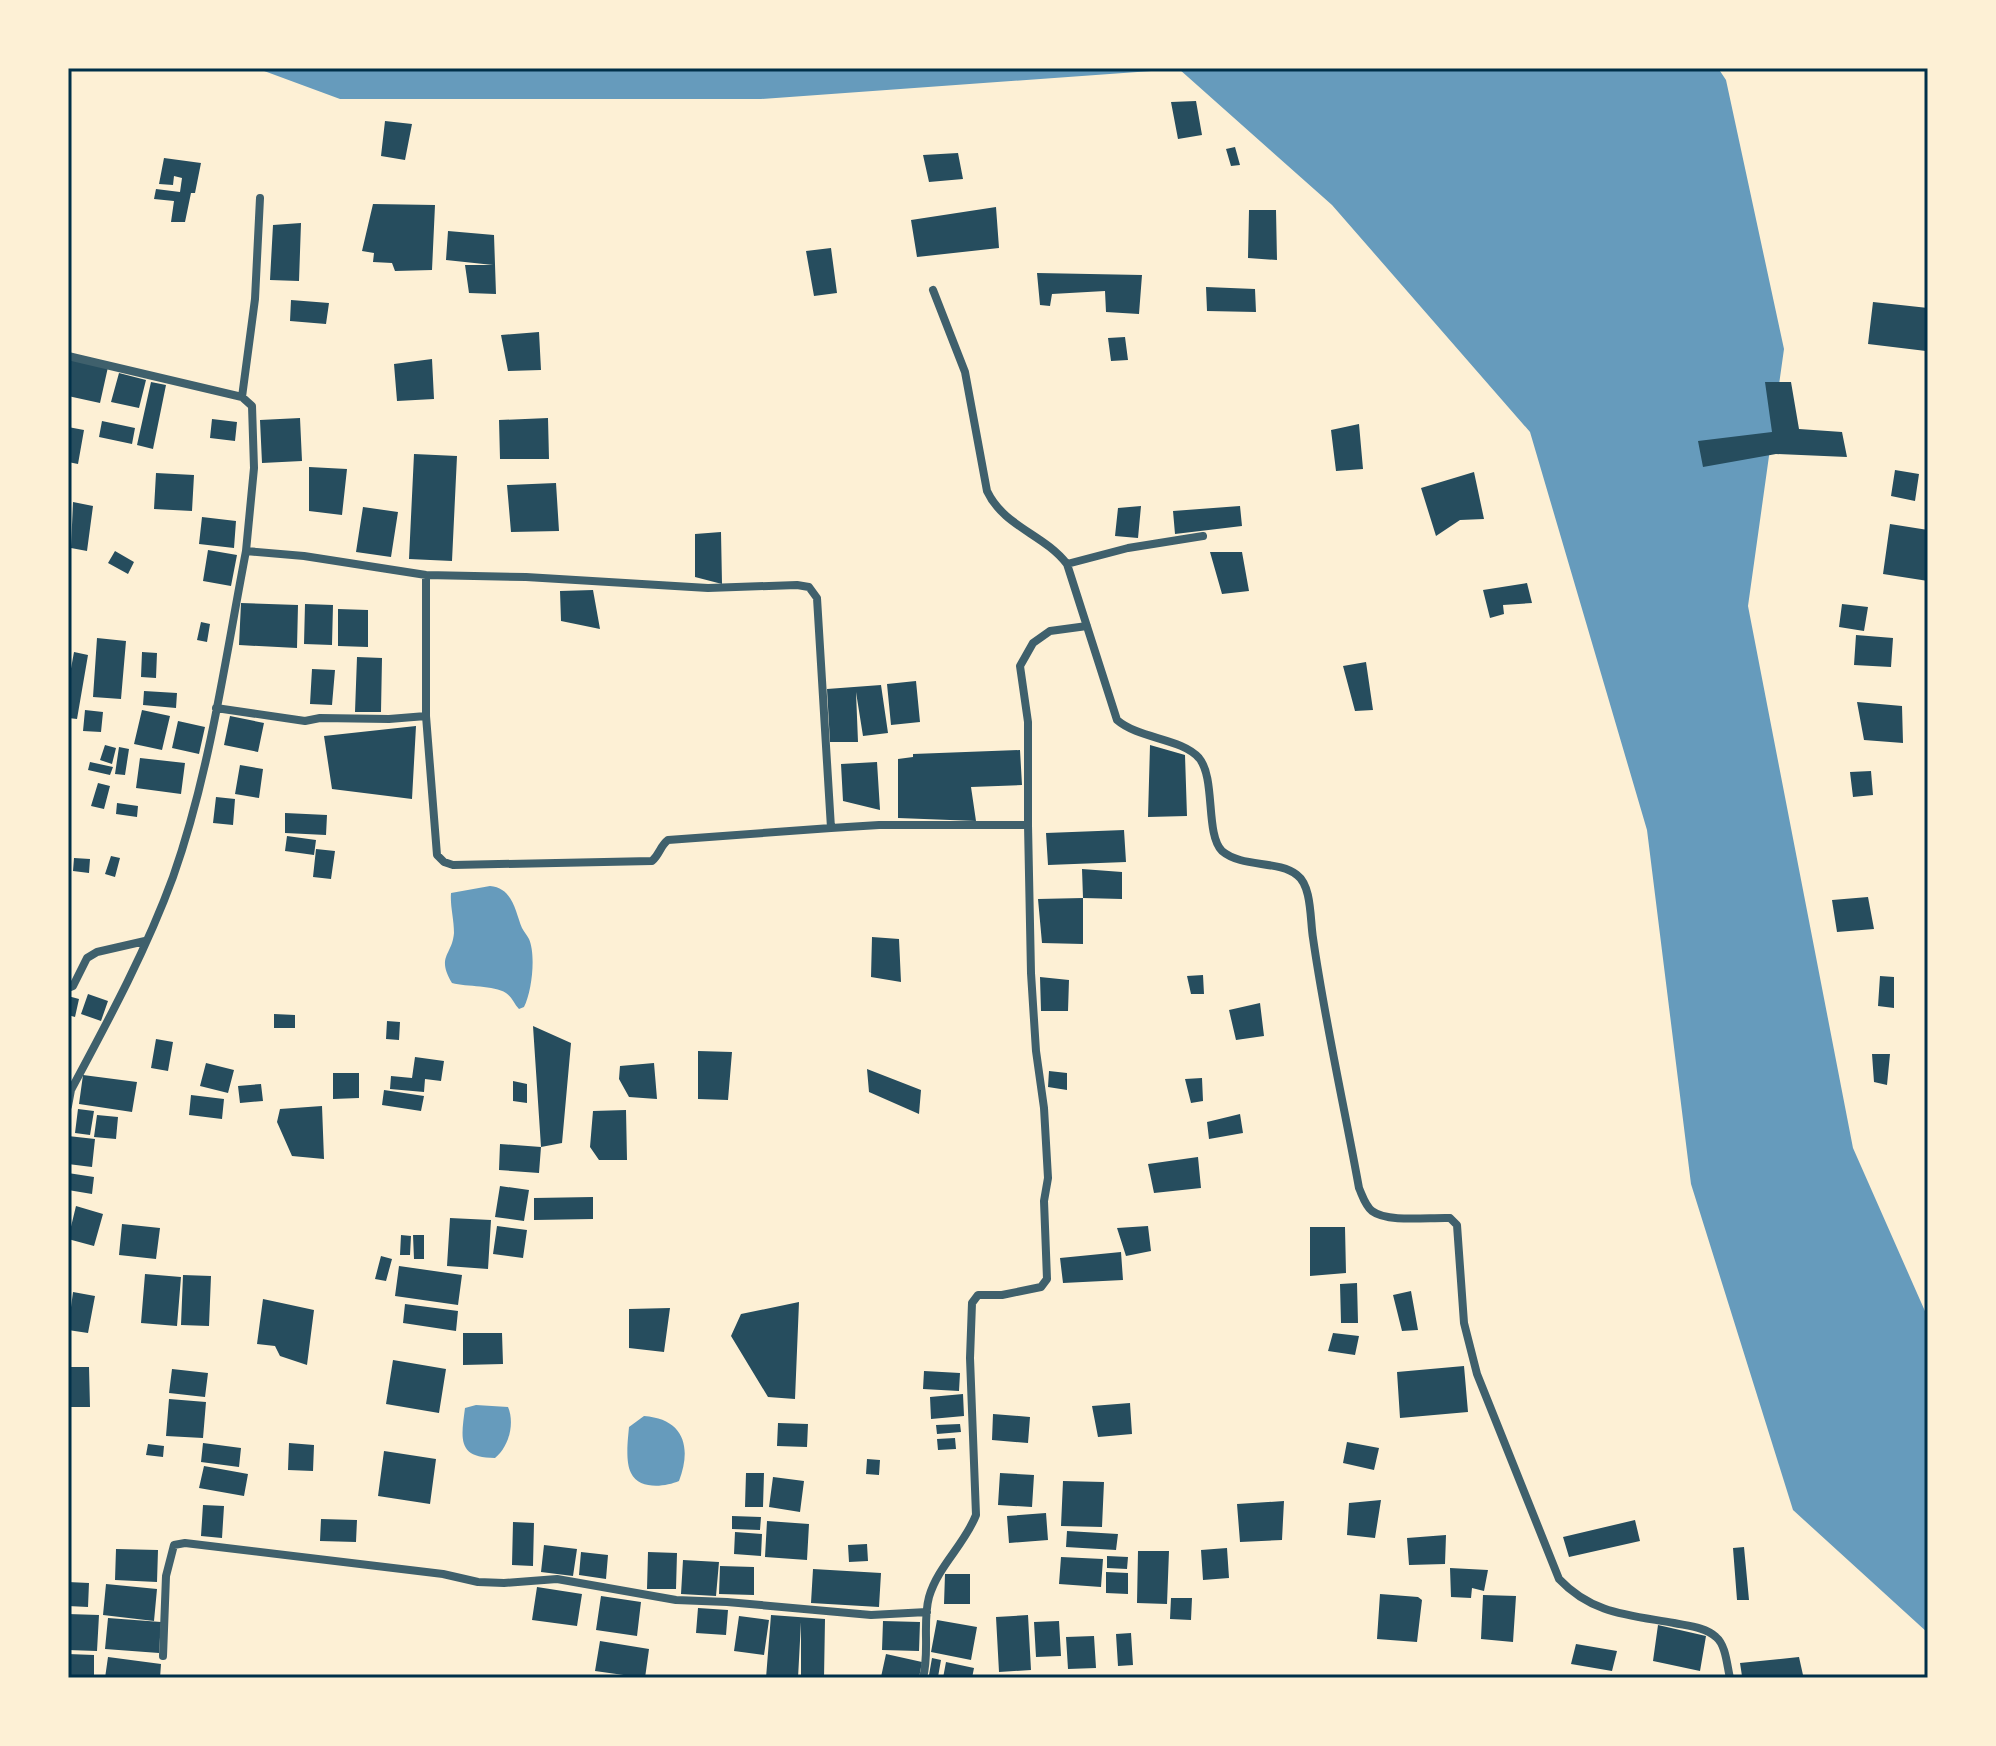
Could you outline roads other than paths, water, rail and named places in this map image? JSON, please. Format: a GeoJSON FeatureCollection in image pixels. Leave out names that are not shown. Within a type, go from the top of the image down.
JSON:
{"type":"FeatureCollection","features":[{"type":"Feature","properties":{"kind":"street"},"geometry":{"type":"LineString","coordinates":[[242,397],[255,299],[260,198]]}},
{"type":"Feature","properties":{"kind":"street"},"geometry":{"type":"LineString","coordinates":[[933,290],[965,372],[981,466],[994,506],[1011,522],[1058,552],[1067,564],[1117,720],[1127,728],[1197,756],[1205,768],[1215,837],[1221,850],[1242,860],[1284,869],[1297,875],[1306,887],[1316,960],[1359,1188],[1366,1205],[1375,1213],[1386,1217],[1450,1218],[1457,1225],[1464,1323],[1477,1374],[1559,1579],[1575,1597],[1594,1606],[1629,1616],[1696,1627],[1718,1638],[1730,1678]]}},
{"type":"Feature","properties":{"kind":"street"},"geometry":{"type":"LineString","coordinates":[[68,356],[242,397],[252,406],[254,468],[246,551],[208,751],[173,877],[119,1002],[71,1090],[68,1106]]}},
{"type":"Feature","properties":{"kind":"street"},"geometry":{"type":"LineString","coordinates":[[1067,564],[1128,548],[1203,536]]}},
{"type":"Feature","properties":{"kind":"street"},"geometry":{"type":"LineString","coordinates":[[246,551],[333,560],[426,575],[526,577],[708,588],[809,587],[817,598],[821,632],[822,703],[831,828]]}},
{"type":"Feature","properties":{"kind":"street"},"geometry":{"type":"LineString","coordinates":[[426,575],[426,716],[437,855],[444,862],[453,865],[652,861],[658,856],[661,845],[668,840],[879,825],[1028,825]]}},
{"type":"Feature","properties":{"kind":"street"},"geometry":{"type":"LineString","coordinates":[[923,1678],[927,1664],[929,1595],[948,1560],[968,1536],[976,1515],[971,1406],[972,1303],[978,1295],[1002,1295],[1041,1287],[1047,1279],[1044,1201],[1048,1178],[1031,973],[1028,722],[1020,666],[1033,643],[1050,631],[1087,626]]}},
{"type":"Feature","properties":{"kind":"street"},"geometry":{"type":"LineString","coordinates":[[216,708],[305,721],[426,716]]}},
{"type":"Feature","properties":{"kind":"street"},"geometry":{"type":"LineString","coordinates":[[68,988],[73,986],[87,958],[97,952],[145,941]]}},
{"type":"Feature","properties":{"kind":"street"},"geometry":{"type":"LineString","coordinates":[[163,1656],[166,1576],[174,1545],[185,1543],[443,1574],[478,1582],[557,1579],[676,1600],[871,1615],[927,1612]]}},
{"type":"Feature","properties":{"kind":"water"},"geometry":{"type":"Polygon","coordinates":[[[256,68],[1718,68],[1726,80],[1784,349],[1748,606],[1853,1148],[1928,1318],[1928,1633],[1793,1510],[1691,1184],[1647,830],[1530,432],[1332,205],[1179,69],[761,99],[340,99],[256,68]]]}},
{"type":"Feature","properties":{"kind":"water"},"geometry":{"type":"Polygon","coordinates":[[[490,886],[504,891],[512,901],[531,946],[531,983],[524,1007],[519,1009],[501,990],[452,983],[445,967],[454,933],[451,893],[490,886]]]}},
{"type":"Feature","properties":{"kind":"water"},"geometry":{"type":"Polygon","coordinates":[[[476,1405],[508,1407],[511,1420],[509,1434],[504,1448],[495,1458],[474,1455],[464,1445],[465,1408],[476,1405]]]}},
{"type":"Feature","properties":{"kind":"water"},"geometry":{"type":"Polygon","coordinates":[[[644,1416],[668,1423],[681,1437],[685,1457],[679,1481],[660,1486],[646,1485],[631,1473],[627,1456],[629,1427],[644,1416]]]}}]}
